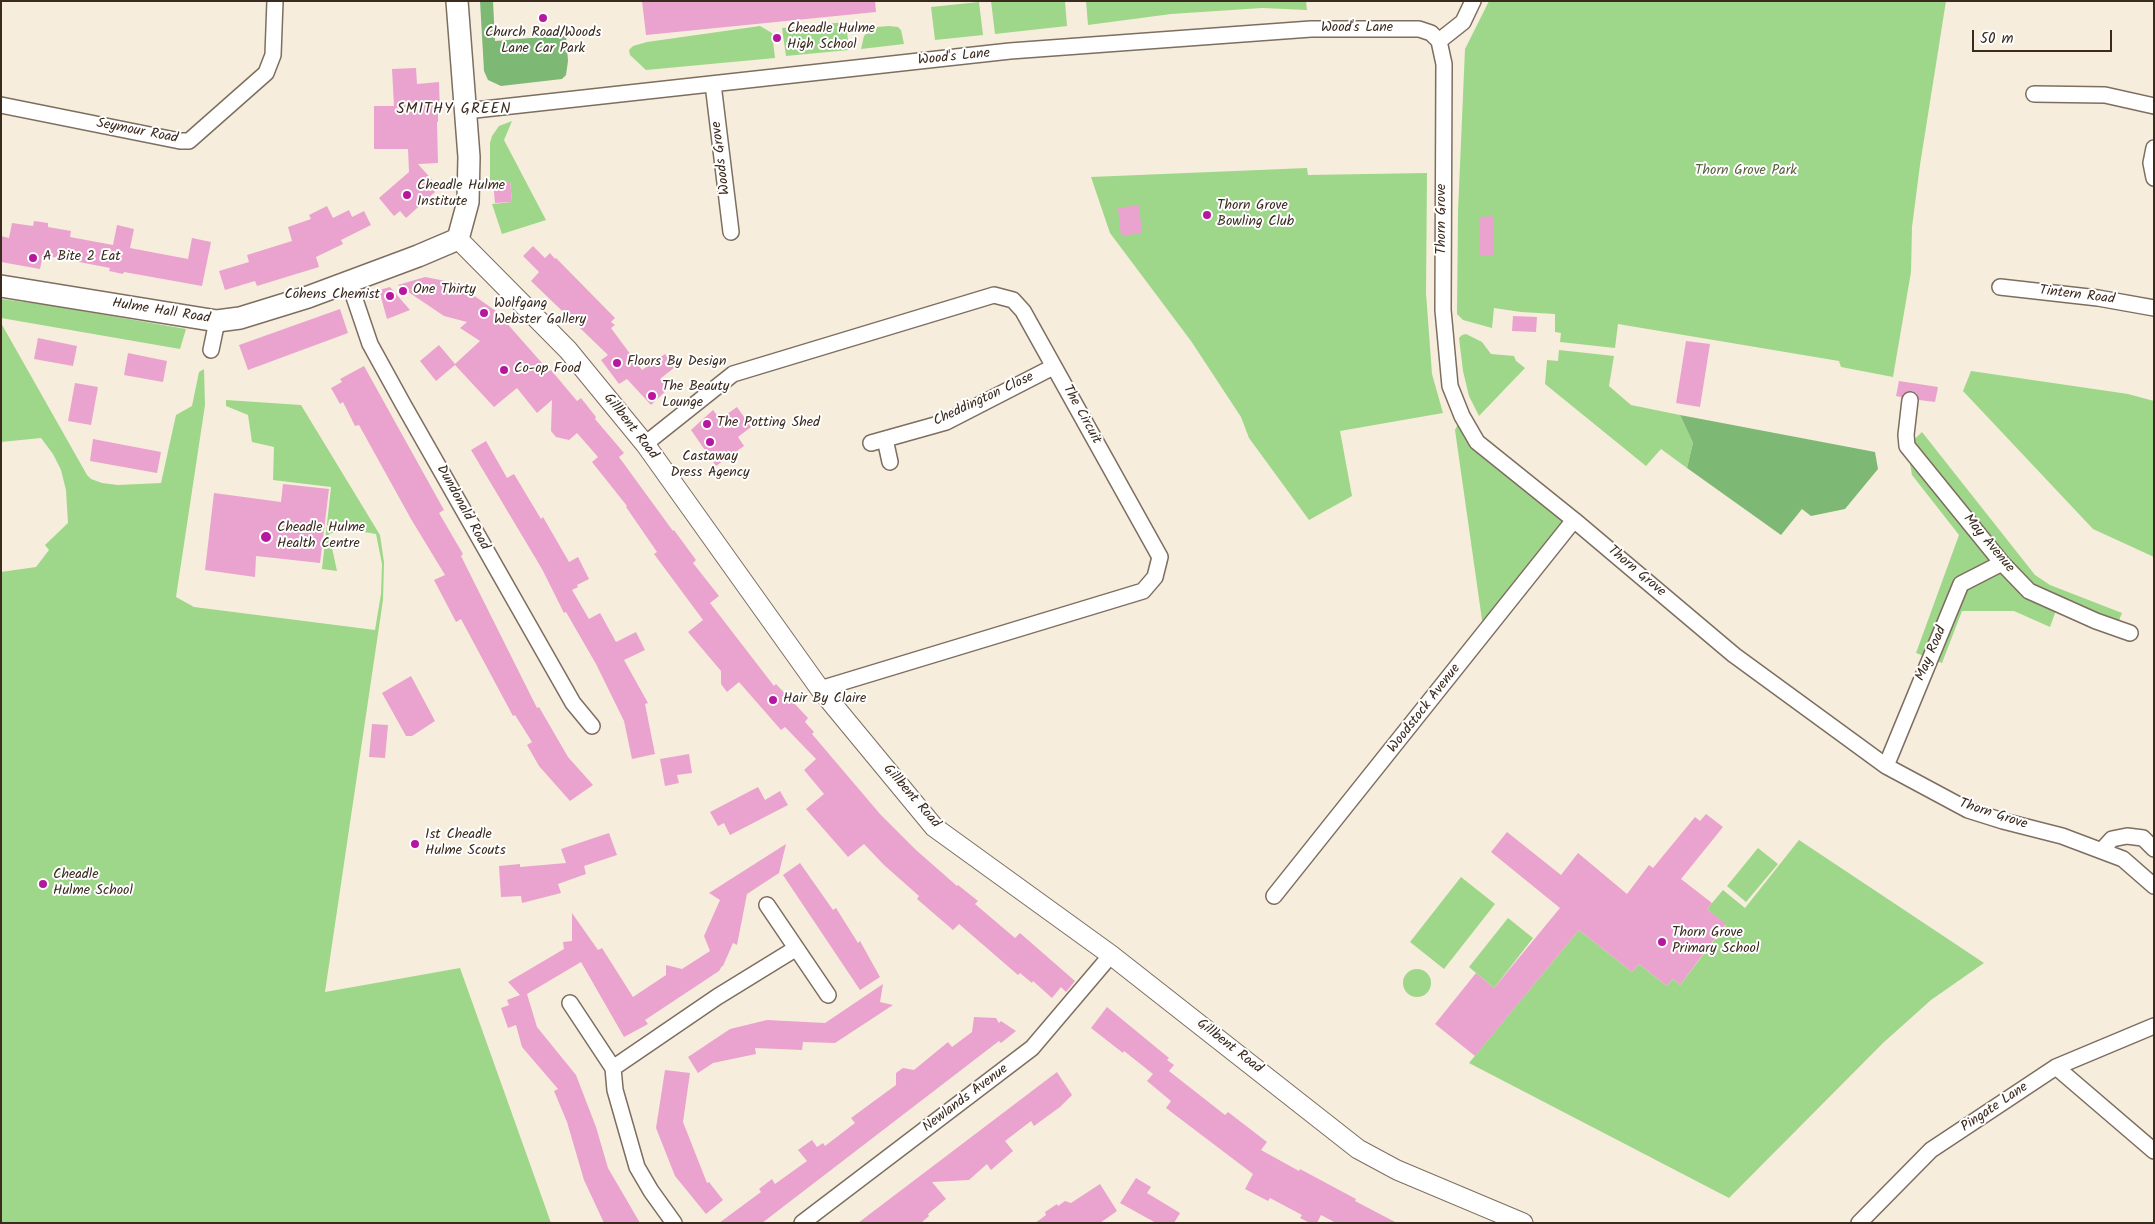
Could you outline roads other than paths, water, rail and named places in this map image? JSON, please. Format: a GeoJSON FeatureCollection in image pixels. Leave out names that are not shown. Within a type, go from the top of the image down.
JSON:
{"type":"FeatureCollection","features":[{"type":"Feature","properties":{"kind":"main road"},"geometry":{"type":"LineString","coordinates":[[457,1],[469,157],[468,202],[458,238]]}},
{"type":"Feature","properties":{"kind":"main road","name":"Hulme Hall Road"},"geometry":{"type":"LineString","coordinates":[[1,286],[217,321],[240,318],[308,297],[458,238]]}},
{"type":"Feature","properties":{"kind":"street","name":"Seymour Road"},"geometry":{"type":"LineString","coordinates":[[1,105],[180,142],[189,142],[266,72],[273,55],[275,1]]}},
{"type":"Feature","properties":{"kind":"street"},"geometry":{"type":"LineString","coordinates":[[1439,41],[1463,22],[1473,1]]}},
{"type":"Feature","properties":{"kind":"street","name":"Wood's Lane"},"geometry":{"type":"LineString","coordinates":[[466,111],[1010,51],[1311,29],[1419,29],[1431,33],[1439,41]]}},
{"type":"Feature","properties":{"kind":"street","name":"Thorn Grove"},"geometry":{"type":"LineString","coordinates":[[1439,41],[1444,64],[1443,310],[1450,386],[1462,416],[1477,442],[1574,520],[1734,655],[1886,766],[1968,810],[2062,836],[2123,859],[2154,886]]}},
{"type":"Feature","properties":{"kind":"street","name":"Woods Grove"},"geometry":{"type":"LineString","coordinates":[[713,84],[731,232]]}},
{"type":"Feature","properties":{"kind":"street"},"geometry":{"type":"LineString","coordinates":[[2034,94],[2105,95],[2154,106]]}},
{"type":"Feature","properties":{"kind":"street"},"geometry":{"type":"LineString","coordinates":[[2154,148],[2151,163],[2154,178]]}},
{"type":"Feature","properties":{"kind":"street","name":"Gillbent Road"},"geometry":{"type":"LineString","coordinates":[[458,238],[568,350],[645,444],[820,689],[934,827],[1111,955],[1358,1149],[1397,1170],[1523,1223]]}},
{"type":"Feature","properties":{"kind":"street","name":"Dundonald Road"},"geometry":{"type":"LineString","coordinates":[[349,282],[370,344],[573,703],[592,726]]}},
{"type":"Feature","properties":{"kind":"street","name":"Tintern Road"},"geometry":{"type":"LineString","coordinates":[[2000,287],[2098,298],[2154,308]]}},
{"type":"Feature","properties":{"kind":"street","name":"The Circuit"},"geometry":{"type":"LineString","coordinates":[[645,444],[733,374],[994,295],[1013,300],[1022,311],[1160,557],[1155,577],[1143,591],[820,689]]}},
{"type":"Feature","properties":{"kind":"street"},"geometry":{"type":"LineString","coordinates":[[211,350],[217,321]]}},
{"type":"Feature","properties":{"kind":"street","name":"Cheddington Close"},"geometry":{"type":"LineString","coordinates":[[890,462],[878,441],[946,422],[1053,367]]}},
{"type":"Feature","properties":{"kind":"street","name":"May Avenue"},"geometry":{"type":"LineString","coordinates":[[1910,400],[1906,435],[1907,446],[2002,563],[2029,591],[2096,621],[2130,633]]}},
{"type":"Feature","properties":{"kind":"street","name":"Woodstock Avenue"},"geometry":{"type":"LineString","coordinates":[[1274,896],[1574,520]]}},
{"type":"Feature","properties":{"kind":"street","name":"May Road"},"geometry":{"type":"LineString","coordinates":[[1886,766],[1961,584],[2002,563]]}},
{"type":"Feature","properties":{"kind":"street"},"geometry":{"type":"LineString","coordinates":[[2102,850],[2112,839],[2127,836],[2143,838],[2154,849]]}},
{"type":"Feature","properties":{"kind":"street"},"geometry":{"type":"LineString","coordinates":[[767,905],[828,995]]}},
{"type":"Feature","properties":{"kind":"street"},"geometry":{"type":"LineString","coordinates":[[613,1068],[717,997],[796,949]]}},
{"type":"Feature","properties":{"kind":"street","name":"Newlands Avenue"},"geometry":{"type":"LineString","coordinates":[[802,1223],[1032,1048],[1111,955]]}},
{"type":"Feature","properties":{"kind":"street"},"geometry":{"type":"LineString","coordinates":[[570,1003],[613,1068],[614,1090],[637,1167],[674,1223]]}},
{"type":"Feature","properties":{"kind":"street","name":"Pingate Lane"},"geometry":{"type":"LineString","coordinates":[[1859,1223],[1931,1150],[2056,1067],[2154,1026]]}},
{"type":"Feature","properties":{"kind":"street"},"geometry":{"type":"LineString","coordinates":[[2056,1067],[2154,1151]]}},
{"type":"Feature","properties":{"kind":"place","name":"Church Road/Woods Lane Car Park"},"geometry":{"type":"Point","coordinates":[543,18]}},
{"type":"Feature","properties":{"kind":"place","name":"Cheadle Hulme High School"},"geometry":{"type":"Point","coordinates":[777,38]}},
{"type":"Feature","properties":{"kind":"place","name":"Cheadle Hulme Institute"},"geometry":{"type":"Point","coordinates":[407,195]}},
{"type":"Feature","properties":{"kind":"place","name":"Thorn Grove Bowling Club"},"geometry":{"type":"Point","coordinates":[1207,215]}},
{"type":"Feature","properties":{"kind":"place","name":"A Bite 2 Eat"},"geometry":{"type":"Point","coordinates":[33,258]}},
{"type":"Feature","properties":{"kind":"place","name":"One Thirty"},"geometry":{"type":"Point","coordinates":[403,291]}},
{"type":"Feature","properties":{"kind":"place","name":"Cohens Chemist"},"geometry":{"type":"Point","coordinates":[390,296]}},
{"type":"Feature","properties":{"kind":"place","name":"Wolfgang Webster Gallery"},"geometry":{"type":"Point","coordinates":[484,313]}},
{"type":"Feature","properties":{"kind":"place","name":"Floors By Design"},"geometry":{"type":"Point","coordinates":[617,363]}},
{"type":"Feature","properties":{"kind":"place","name":"Co-op Food"},"geometry":{"type":"Point","coordinates":[504,370]}},
{"type":"Feature","properties":{"kind":"place","name":"The Beauty Lounge"},"geometry":{"type":"Point","coordinates":[652,396]}},
{"type":"Feature","properties":{"kind":"place","name":"The Potting Shed"},"geometry":{"type":"Point","coordinates":[707,424]}},
{"type":"Feature","properties":{"kind":"place","name":"Castaway Dress Agency"},"geometry":{"type":"Point","coordinates":[710,442]}},
{"type":"Feature","properties":{"kind":"place","name":"Cheadle Hulme Health Centre"},"geometry":{"type":"Point","coordinates":[266,537]}},
{"type":"Feature","properties":{"kind":"place","name":"Hair By Claire"},"geometry":{"type":"Point","coordinates":[773,700]}},
{"type":"Feature","properties":{"kind":"place","name":"1st Cheadle Hulme Scouts"},"geometry":{"type":"Point","coordinates":[415,844]}},
{"type":"Feature","properties":{"kind":"place","name":"Cheadle Hulme School"},"geometry":{"type":"Point","coordinates":[43,884]}},
{"type":"Feature","properties":{"kind":"place","name":"Thorn Grove Primary School"},"geometry":{"type":"Point","coordinates":[1662,942]}},
{"type":"Feature","properties":{"kind":"district","name":"SMITHY GREEN"},"geometry":{"type":"Point","coordinates":[454,110]}},
{"type":"Feature","properties":{"kind":"park label","name":"Thorn Grove Park"},"geometry":{"type":"Point","coordinates":[1746,172]}}]}
